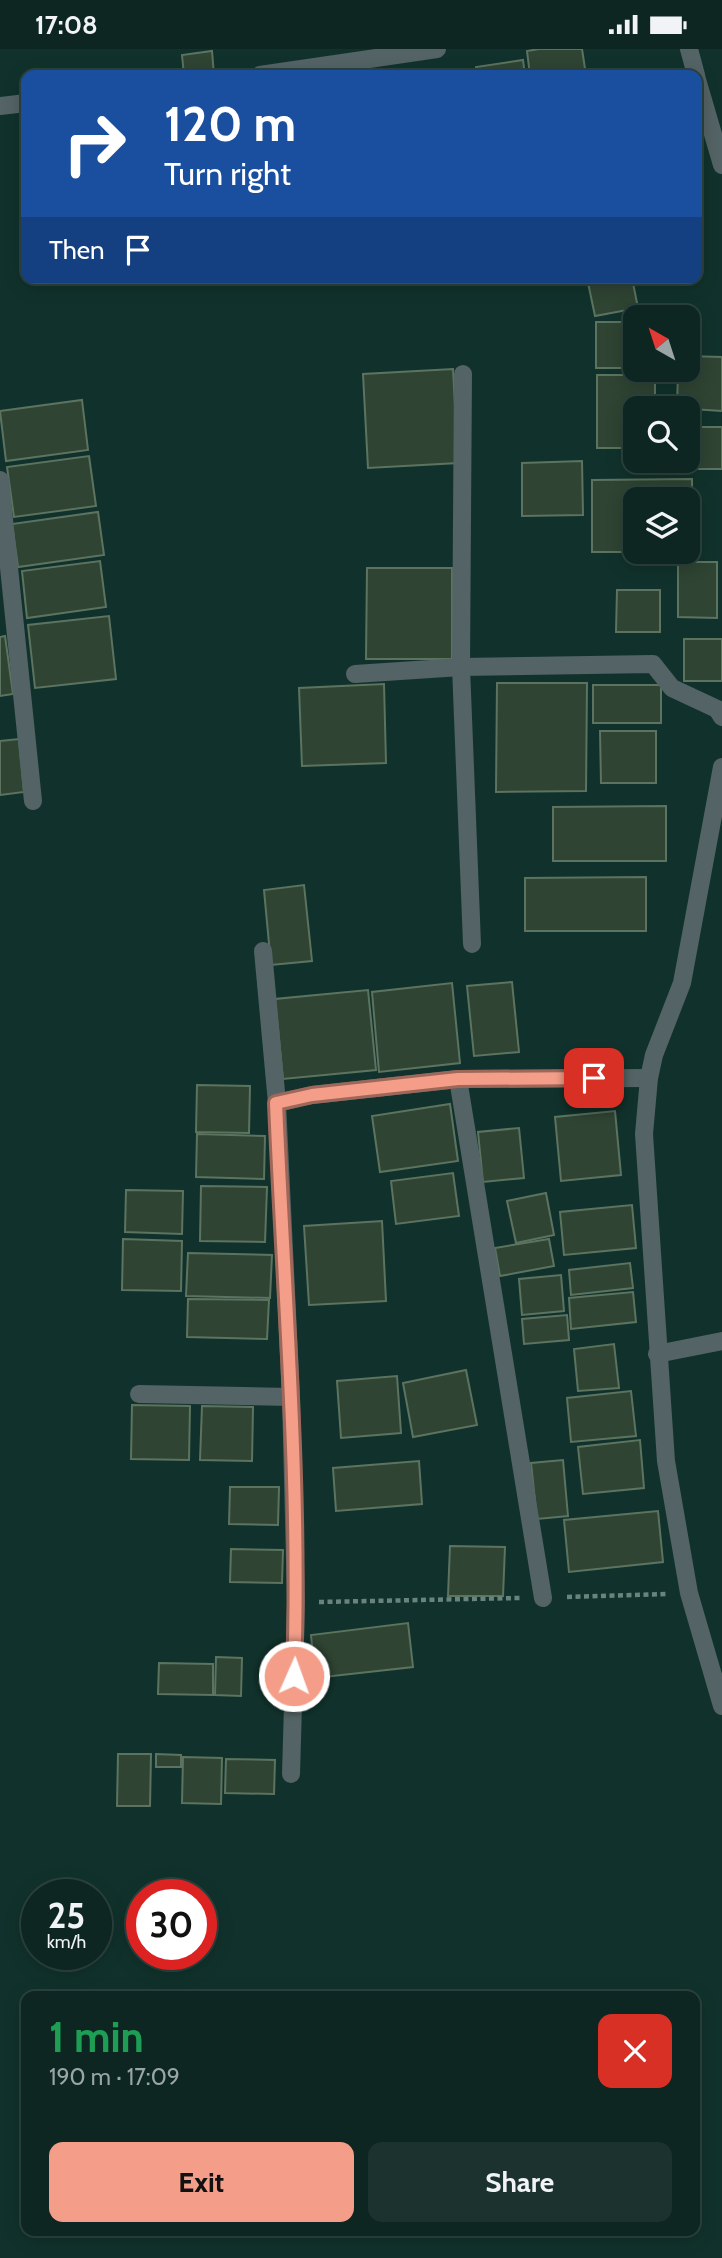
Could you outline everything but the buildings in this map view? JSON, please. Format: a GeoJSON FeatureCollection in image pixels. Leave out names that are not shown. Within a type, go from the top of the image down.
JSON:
{"type":"FeatureCollection","features":[{"type":"Feature","properties":{"kind":"street"},"geometry":{"type":"LineString","coordinates":[[294,70],[437,49]]}},
{"type":"Feature","properties":{"kind":"street"},"geometry":{"type":"LineString","coordinates":[[689,49],[694,70]]}},
{"type":"Feature","properties":{"kind":"street"},"geometry":{"type":"LineString","coordinates":[[702,97],[722,165]]}},
{"type":"Feature","properties":{"kind":"street"},"geometry":{"type":"LineString","coordinates":[[0,106],[21,104]]}},
{"type":"Feature","properties":{"kind":"street"},"geometry":{"type":"LineString","coordinates":[[463,374],[461,667],[472,944]]}},
{"type":"Feature","properties":{"kind":"street"},"geometry":{"type":"LineString","coordinates":[[0,479],[33,801]]}},
{"type":"Feature","properties":{"kind":"street"},"geometry":{"type":"LineString","coordinates":[[355,674],[461,667],[653,664],[672,688],[716,709],[722,717]]}},
{"type":"Feature","properties":{"kind":"street"},"geometry":{"type":"LineString","coordinates":[[722,767],[682,983],[654,1055],[649,1078],[644,1134],[666,1461],[689,1594],[722,1706]]}},
{"type":"Feature","properties":{"kind":"street"},"geometry":{"type":"LineString","coordinates":[[263,951],[276,1103],[291,1397],[296,1602],[291,1774]]}},
{"type":"Feature","properties":{"kind":"street"},"geometry":{"type":"LineString","coordinates":[[276,1103],[312,1095],[458,1079],[649,1078]]}},
{"type":"Feature","properties":{"kind":"street"},"geometry":{"type":"LineString","coordinates":[[458,1079],[543,1598]]}},
{"type":"Feature","properties":{"kind":"street"},"geometry":{"type":"LineString","coordinates":[[657,1354],[722,1341]]}},
{"type":"Feature","properties":{"kind":"street"},"geometry":{"type":"LineString","coordinates":[[139,1394],[291,1397]]}},
{"type":"Feature","properties":{"kind":"path"},"geometry":{"type":"LineString","coordinates":[[296,1602],[689,1594]]}},
{"type":"Feature","properties":{"kind":"route"},"geometry":{"type":"LineString","coordinates":[[294,1676],[296,1602],[291,1397],[276,1103],[312,1095],[458,1079],[594,1078]]}}]}
